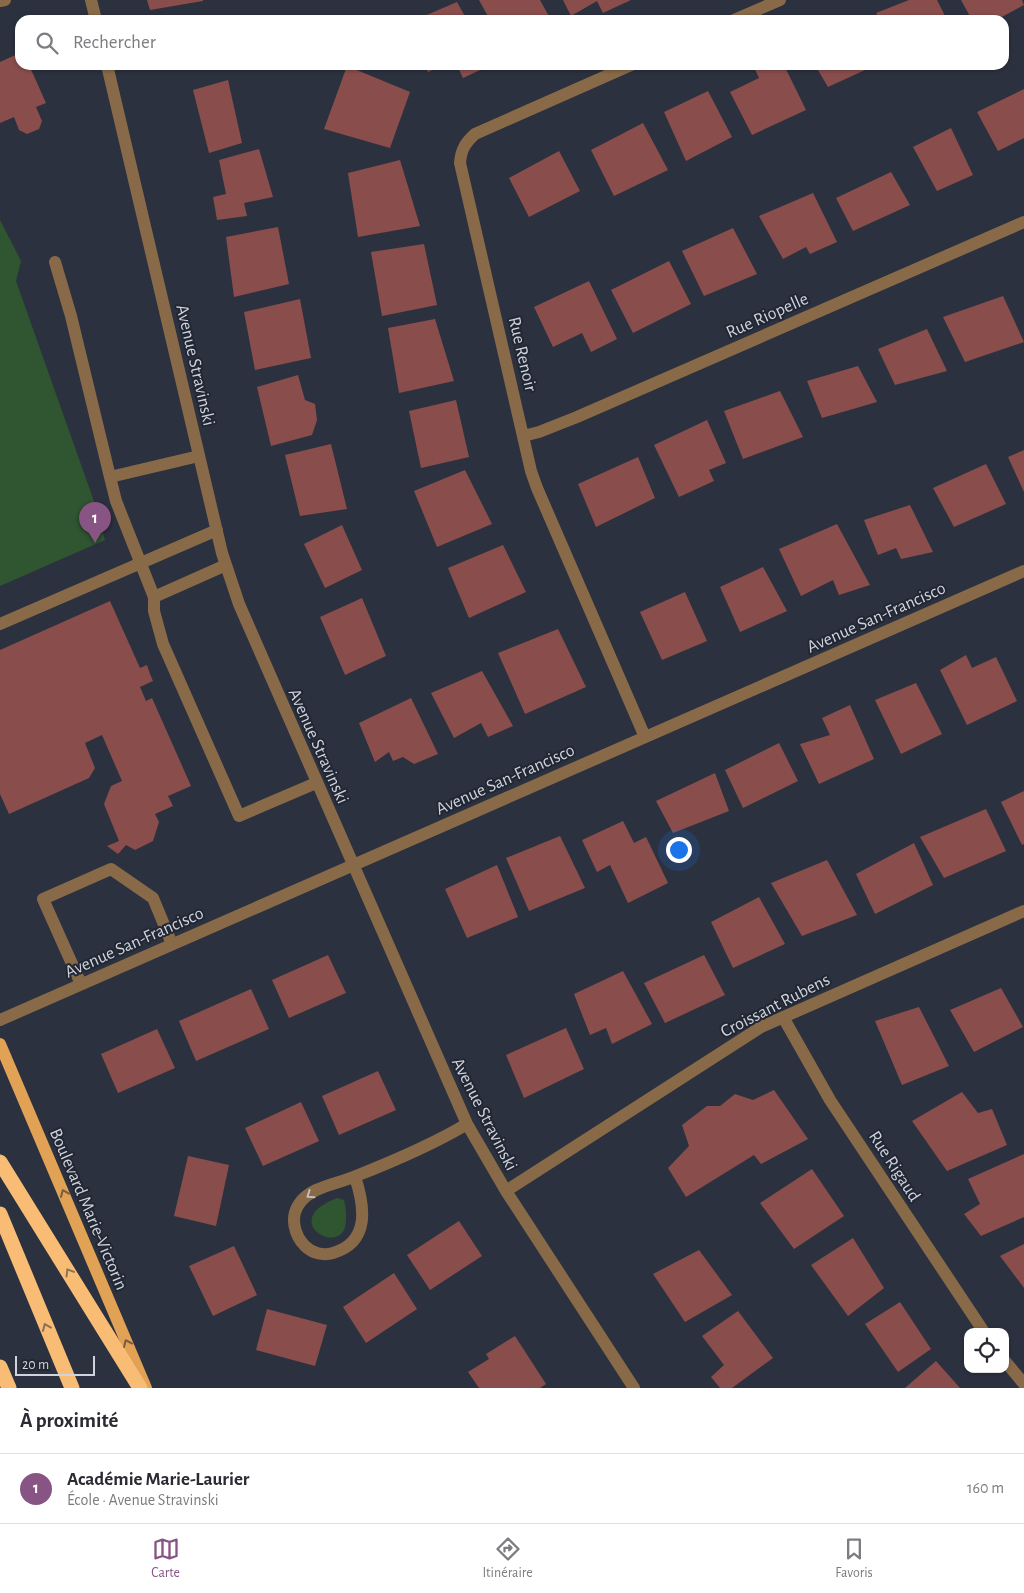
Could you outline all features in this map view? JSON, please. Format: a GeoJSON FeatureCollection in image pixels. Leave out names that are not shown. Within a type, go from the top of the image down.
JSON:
{"type":"FeatureCollection","features":[{"type":"Feature","properties":{"kind":"highway"},"geometry":{"type":"LineString","coordinates":[[0,1162],[140,1388]]}},
{"type":"Feature","properties":{"kind":"highway"},"geometry":{"type":"LineString","coordinates":[[0,1214],[72,1388]]}},
{"type":"Feature","properties":{"kind":"highway"},"geometry":{"type":"LineString","coordinates":[[0,1367],[9,1388]]}},
{"type":"Feature","properties":{"kind":"main road","name":"Boulevard Marie-Victorin"},"geometry":{"type":"LineString","coordinates":[[0,1044],[146,1388]]}},
{"type":"Feature","properties":{"kind":"street"},"geometry":{"type":"LineString","coordinates":[[0,1],[5,0]]}},
{"type":"Feature","properties":{"kind":"street"},"geometry":{"type":"LineString","coordinates":[[91,0],[95,15]]}},
{"type":"Feature","properties":{"kind":"street"},"geometry":{"type":"LineString","coordinates":[[746,15],[780,0]]}},
{"type":"Feature","properties":{"kind":"street","name":"Avenue Stravinski"},"geometry":{"type":"LineString","coordinates":[[107,70],[217,530],[226,565],[244,617],[467,1124],[506,1191],[634,1388]]}},
{"type":"Feature","properties":{"kind":"street","name":"Rue Renoir"},"geometry":{"type":"LineString","coordinates":[[619,70],[486,128],[467,141],[461,151],[460,163],[524,436],[527,456],[537,488],[645,737]]}},
{"type":"Feature","properties":{"kind":"street","name":"Rue Riopelle"},"geometry":{"type":"LineString","coordinates":[[524,436],[560,424],[1024,222]]}},
{"type":"Feature","properties":{"kind":"street"},"geometry":{"type":"LineString","coordinates":[[55,262],[71,316],[116,501],[154,597],[154,611],[163,644],[239,816],[316,783]]}},
{"type":"Feature","properties":{"kind":"street"},"geometry":{"type":"LineString","coordinates":[[110,477],[199,456]]}},
{"type":"Feature","properties":{"kind":"street"},"geometry":{"type":"LineString","coordinates":[[0,624],[217,530]]}},
{"type":"Feature","properties":{"kind":"street"},"geometry":{"type":"LineString","coordinates":[[154,597],[226,565]]}},
{"type":"Feature","properties":{"kind":"street","name":"Avenue San-Francisco"},"geometry":{"type":"LineString","coordinates":[[0,1020],[1024,571]]}},
{"type":"Feature","properties":{"kind":"street"},"geometry":{"type":"LineString","coordinates":[[81,984],[43,899],[111,869],[153,898],[172,944]]}},
{"type":"Feature","properties":{"kind":"street","name":"Croissant Rubens"},"geometry":{"type":"LineString","coordinates":[[506,1191],[742,1038],[783,1017],[1024,911]]}},
{"type":"Feature","properties":{"kind":"street","name":"Rue Rigaud"},"geometry":{"type":"LineString","coordinates":[[783,1017],[830,1100],[981,1328]]}},
{"type":"Feature","properties":{"kind":"street"},"geometry":{"type":"LineString","coordinates":[[355,1177],[362,1208],[361,1224],[354,1242],[340,1251],[329,1254],[312,1252],[304,1246],[297,1235],[294,1224],[294,1215],[299,1204],[314,1192],[355,1177],[428,1145],[467,1124]]}},
{"type":"Feature","properties":{"kind":"street"},"geometry":{"type":"LineString","coordinates":[[1009,1366],[1024,1384]]}},
{"type":"Feature","properties":{"kind":"green space"},"geometry":{"type":"Polygon","coordinates":[[[0,220],[21,261],[16,281],[96,507],[105,540],[0,586],[0,220]]]}},
{"type":"Feature","properties":{"kind":"green space"},"geometry":{"type":"Polygon","coordinates":[[[337,1198],[344,1200],[345,1205],[346,1220],[343,1232],[336,1237],[327,1237],[318,1233],[313,1226],[312,1217],[320,1207],[337,1198]]]}},
{"type":"Feature","properties":{"kind":"building"},"geometry":{"type":"Polygon","coordinates":[[[147,0],[203,0],[203,1],[150,10],[147,0]]]}},
{"type":"Feature","properties":{"kind":"building"},"geometry":{"type":"Polygon","coordinates":[[[479,0],[540,0],[548,15],[487,15],[479,0]]]}},
{"type":"Feature","properties":{"kind":"building"},"geometry":{"type":"Polygon","coordinates":[[[563,0],[631,0],[603,13],[597,1],[570,15],[563,0]]]}},
{"type":"Feature","properties":{"kind":"building"},"geometry":{"type":"Polygon","coordinates":[[[909,0],[937,0],[944,15],[877,15],[876,13],[909,0]]]}},
{"type":"Feature","properties":{"kind":"building"},"geometry":{"type":"Polygon","coordinates":[[[961,0],[1022,0],[1024,5],[1005,15],[969,15],[961,0]]]}},
{"type":"Feature","properties":{"kind":"building"},"geometry":{"type":"Polygon","coordinates":[[[457,2],[464,15],[427,15],[457,2]]]}},
{"type":"Feature","properties":{"kind":"building"},"geometry":{"type":"Polygon","coordinates":[[[15,55],[15,70],[31,70],[46,103],[36,107],[42,121],[39,129],[27,134],[19,130],[14,117],[0,123],[0,62],[15,55]]]}},
{"type":"Feature","properties":{"kind":"building"},"geometry":{"type":"Polygon","coordinates":[[[346,70],[357,70],[410,92],[390,148],[324,129],[346,70]]]}},
{"type":"Feature","properties":{"kind":"building"},"geometry":{"type":"Polygon","coordinates":[[[459,70],[480,70],[463,78],[459,70]]]}},
{"type":"Feature","properties":{"kind":"building"},"geometry":{"type":"Polygon","coordinates":[[[755,70],[786,70],[806,110],[752,135],[730,92],[759,78],[755,70]]]}},
{"type":"Feature","properties":{"kind":"building"},"geometry":{"type":"Polygon","coordinates":[[[818,70],[865,70],[828,87],[818,70]]]}},
{"type":"Feature","properties":{"kind":"building"},"geometry":{"type":"Polygon","coordinates":[[[228,80],[242,143],[209,153],[193,90],[228,80]]]}},
{"type":"Feature","properties":{"kind":"building"},"geometry":{"type":"Polygon","coordinates":[[[1024,89],[1024,138],[998,151],[977,112],[1024,89]]]}},
{"type":"Feature","properties":{"kind":"building"},"geometry":{"type":"Polygon","coordinates":[[[708,91],[732,137],[686,161],[664,112],[708,91]]]}},
{"type":"Feature","properties":{"kind":"building"},"geometry":{"type":"Polygon","coordinates":[[[643,123],[668,170],[614,196],[591,150],[643,123]]]}},
{"type":"Feature","properties":{"kind":"building"},"geometry":{"type":"Polygon","coordinates":[[[951,128],[973,175],[937,191],[913,147],[951,128]]]}},
{"type":"Feature","properties":{"kind":"building"},"geometry":{"type":"Polygon","coordinates":[[[259,149],[273,197],[244,203],[247,216],[217,220],[213,197],[226,194],[219,160],[259,149]]]}},
{"type":"Feature","properties":{"kind":"building"},"geometry":{"type":"Polygon","coordinates":[[[559,151],[580,191],[529,217],[509,178],[559,151]]]}},
{"type":"Feature","properties":{"kind":"building"},"geometry":{"type":"Polygon","coordinates":[[[400,160],[420,226],[358,237],[348,173],[400,160]]]}},
{"type":"Feature","properties":{"kind":"building"},"geometry":{"type":"Polygon","coordinates":[[[891,172],[910,205],[853,231],[836,198],[891,172]]]}},
{"type":"Feature","properties":{"kind":"building"},"geometry":{"type":"Polygon","coordinates":[[[813,193],[837,242],[810,254],[806,247],[783,259],[759,216],[813,193]]]}},
{"type":"Feature","properties":{"kind":"building"},"geometry":{"type":"Polygon","coordinates":[[[278,227],[289,284],[234,297],[226,237],[278,227]]]}},
{"type":"Feature","properties":{"kind":"building"},"geometry":{"type":"Polygon","coordinates":[[[733,228],[757,274],[704,296],[682,251],[733,228]]]}},
{"type":"Feature","properties":{"kind":"building"},"geometry":{"type":"Polygon","coordinates":[[[424,244],[437,305],[382,316],[371,252],[424,244]]]}},
{"type":"Feature","properties":{"kind":"building"},"geometry":{"type":"Polygon","coordinates":[[[669,261],[691,304],[633,333],[611,290],[669,261]]]}},
{"type":"Feature","properties":{"kind":"building"},"geometry":{"type":"Polygon","coordinates":[[[589,281],[617,339],[591,352],[582,333],[553,347],[534,307],[589,281]]]}},
{"type":"Feature","properties":{"kind":"building"},"geometry":{"type":"Polygon","coordinates":[[[1003,296],[1024,342],[965,362],[943,317],[1003,296]]]}},
{"type":"Feature","properties":{"kind":"building"},"geometry":{"type":"Polygon","coordinates":[[[300,299],[311,358],[255,370],[244,312],[300,299]]]}},
{"type":"Feature","properties":{"kind":"building"},"geometry":{"type":"Polygon","coordinates":[[[435,319],[454,381],[399,393],[388,328],[435,319]]]}},
{"type":"Feature","properties":{"kind":"building"},"geometry":{"type":"Polygon","coordinates":[[[927,329],[947,371],[895,385],[878,349],[927,329]]]}},
{"type":"Feature","properties":{"kind":"building"},"geometry":{"type":"Polygon","coordinates":[[[858,366],[877,402],[822,418],[807,381],[858,366]]]}},
{"type":"Feature","properties":{"kind":"building"},"geometry":{"type":"Polygon","coordinates":[[[298,375],[305,400],[315,404],[317,420],[312,435],[271,446],[257,387],[298,375]]]}},
{"type":"Feature","properties":{"kind":"building"},"geometry":{"type":"Polygon","coordinates":[[[780,391],[803,437],[743,459],[724,411],[780,391]]]}},
{"type":"Feature","properties":{"kind":"building"},"geometry":{"type":"Polygon","coordinates":[[[456,400],[469,457],[421,468],[409,411],[456,400]]]}},
{"type":"Feature","properties":{"kind":"building"},"geometry":{"type":"Polygon","coordinates":[[[707,420],[726,463],[709,470],[714,481],[679,497],[654,445],[707,420]]]}},
{"type":"Feature","properties":{"kind":"building"},"geometry":{"type":"Polygon","coordinates":[[[331,444],[347,509],[300,516],[285,455],[331,444]]]}},
{"type":"Feature","properties":{"kind":"building"},"geometry":{"type":"Polygon","coordinates":[[[1024,450],[1024,492],[1008,457],[1024,450]]]}},
{"type":"Feature","properties":{"kind":"building"},"geometry":{"type":"Polygon","coordinates":[[[638,457],[655,498],[596,527],[578,484],[638,457]]]}},
{"type":"Feature","properties":{"kind":"building"},"geometry":{"type":"Polygon","coordinates":[[[986,464],[1006,504],[954,527],[933,488],[986,464]]]}},
{"type":"Feature","properties":{"kind":"building"},"geometry":{"type":"Polygon","coordinates":[[[465,470],[492,524],[437,547],[414,491],[465,470]]]}},
{"type":"Feature","properties":{"kind":"building"},"geometry":{"type":"Polygon","coordinates":[[[910,505],[933,552],[901,559],[896,548],[878,555],[864,520],[910,505]]]}},
{"type":"Feature","properties":{"kind":"building"},"geometry":{"type":"Polygon","coordinates":[[[837,524],[870,585],[839,595],[833,580],[801,596],[779,549],[837,524]]]}},
{"type":"Feature","properties":{"kind":"building"},"geometry":{"type":"Polygon","coordinates":[[[342,525],[362,570],[325,588],[304,544],[342,525]]]}},
{"type":"Feature","properties":{"kind":"building"},"geometry":{"type":"Polygon","coordinates":[[[503,545],[526,592],[469,618],[448,568],[503,545]]]}},
{"type":"Feature","properties":{"kind":"building"},"geometry":{"type":"Polygon","coordinates":[[[763,567],[787,611],[740,632],[720,587],[763,567]]]}},
{"type":"Feature","properties":{"kind":"building"},"geometry":{"type":"Polygon","coordinates":[[[685,592],[707,641],[662,660],[640,612],[685,592]]]}},
{"type":"Feature","properties":{"kind":"building"},"geometry":{"type":"Polygon","coordinates":[[[362,598],[386,656],[345,675],[320,617],[362,598]]]}},
{"type":"Feature","properties":{"kind":"building"},"geometry":{"type":"Polygon","coordinates":[[[110,601],[140,668],[147,665],[153,681],[140,687],[146,701],[152,698],[191,786],[168,796],[173,806],[155,814],[159,822],[153,841],[135,850],[126,845],[118,854],[107,846],[119,841],[104,804],[111,786],[122,781],[102,735],[85,743],[95,768],[89,778],[9,814],[0,794],[0,650],[110,601]]]}},
{"type":"Feature","properties":{"kind":"building"},"geometry":{"type":"Polygon","coordinates":[[[558,629],[586,687],[525,714],[498,653],[558,629]]]}},
{"type":"Feature","properties":{"kind":"building"},"geometry":{"type":"Polygon","coordinates":[[[966,655],[972,668],[996,657],[1017,701],[967,725],[940,670],[966,655]]]}},
{"type":"Feature","properties":{"kind":"building"},"geometry":{"type":"Polygon","coordinates":[[[482,671],[513,726],[488,737],[481,723],[454,738],[431,693],[482,671]]]}},
{"type":"Feature","properties":{"kind":"building"},"geometry":{"type":"Polygon","coordinates":[[[916,683],[942,734],[901,754],[875,700],[916,683]]]}},
{"type":"Feature","properties":{"kind":"building"},"geometry":{"type":"Polygon","coordinates":[[[411,698],[438,754],[414,764],[403,757],[393,761],[389,752],[375,762],[359,723],[411,698]]]}},
{"type":"Feature","properties":{"kind":"building"},"geometry":{"type":"Polygon","coordinates":[[[850,705],[874,759],[819,784],[800,744],[830,735],[822,718],[850,705]]]}},
{"type":"Feature","properties":{"kind":"building"},"geometry":{"type":"Polygon","coordinates":[[[779,743],[798,781],[743,808],[725,770],[779,743]]]}},
{"type":"Feature","properties":{"kind":"building"},"geometry":{"type":"Polygon","coordinates":[[[715,773],[729,811],[673,833],[656,801],[715,773]]]}},
{"type":"Feature","properties":{"kind":"building"},"geometry":{"type":"Polygon","coordinates":[[[1024,791],[1024,844],[1022,845],[1001,802],[1024,791]]]}},
{"type":"Feature","properties":{"kind":"building"},"geometry":{"type":"Polygon","coordinates":[[[986,809],[1006,851],[944,878],[920,837],[986,809]]]}},
{"type":"Feature","properties":{"kind":"building"},"geometry":{"type":"Polygon","coordinates":[[[623,821],[634,843],[646,837],[668,883],[628,903],[610,865],[597,872],[582,840],[623,821]]]}},
{"type":"Feature","properties":{"kind":"building"},"geometry":{"type":"Polygon","coordinates":[[[560,836],[585,888],[529,911],[506,858],[560,836]]]}},
{"type":"Feature","properties":{"kind":"building"},"geometry":{"type":"Polygon","coordinates":[[[914,843],[933,885],[875,914],[856,874],[914,843]]]}},
{"type":"Feature","properties":{"kind":"building"},"geometry":{"type":"Polygon","coordinates":[[[827,860],[857,915],[802,936],[771,883],[827,860]]]}},
{"type":"Feature","properties":{"kind":"building"},"geometry":{"type":"Polygon","coordinates":[[[497,865],[518,917],[467,938],[445,889],[497,865]]]}},
{"type":"Feature","properties":{"kind":"building"},"geometry":{"type":"Polygon","coordinates":[[[759,897],[785,944],[733,968],[711,922],[759,897]]]}},
{"type":"Feature","properties":{"kind":"building"},"geometry":{"type":"Polygon","coordinates":[[[328,955],[346,993],[289,1018],[272,980],[328,955]]]}},
{"type":"Feature","properties":{"kind":"building"},"geometry":{"type":"Polygon","coordinates":[[[704,955],[725,995],[665,1023],[644,983],[704,955]]]}},
{"type":"Feature","properties":{"kind":"building"},"geometry":{"type":"Polygon","coordinates":[[[623,971],[652,1024],[612,1044],[606,1028],[590,1035],[574,994],[623,971]]]}},
{"type":"Feature","properties":{"kind":"building"},"geometry":{"type":"Polygon","coordinates":[[[1001,988],[1023,1027],[974,1052],[950,1010],[1001,988]]]}},
{"type":"Feature","properties":{"kind":"building"},"geometry":{"type":"Polygon","coordinates":[[[251,989],[269,1029],[196,1061],[179,1021],[251,989]]]}},
{"type":"Feature","properties":{"kind":"building"},"geometry":{"type":"Polygon","coordinates":[[[919,1007],[949,1066],[902,1085],[875,1021],[919,1007]]]}},
{"type":"Feature","properties":{"kind":"building"},"geometry":{"type":"Polygon","coordinates":[[[566,1028],[584,1069],[524,1098],[506,1055],[566,1028]]]}},
{"type":"Feature","properties":{"kind":"building"},"geometry":{"type":"Polygon","coordinates":[[[157,1029],[175,1068],[118,1093],[101,1054],[157,1029]]]}},
{"type":"Feature","properties":{"kind":"building"},"geometry":{"type":"Polygon","coordinates":[[[378,1071],[396,1110],[339,1135],[322,1096],[378,1071]]]}},
{"type":"Feature","properties":{"kind":"building"},"geometry":{"type":"Polygon","coordinates":[[[774,1090],[808,1139],[761,1164],[754,1155],[686,1197],[668,1168],[689,1146],[682,1125],[707,1106],[720,1106],[735,1094],[753,1100],[774,1090]]]}},
{"type":"Feature","properties":{"kind":"building"},"geometry":{"type":"Polygon","coordinates":[[[962,1092],[978,1113],[992,1109],[1007,1145],[947,1171],[912,1121],[962,1092]]]}},
{"type":"Feature","properties":{"kind":"building"},"geometry":{"type":"Polygon","coordinates":[[[301,1102],[319,1141],[263,1166],[245,1128],[301,1102]]]}},
{"type":"Feature","properties":{"kind":"building"},"geometry":{"type":"Polygon","coordinates":[[[1024,1154],[1024,1217],[981,1236],[964,1214],[980,1204],[968,1179],[1024,1154]]]}},
{"type":"Feature","properties":{"kind":"building"},"geometry":{"type":"Polygon","coordinates":[[[188,1156],[229,1165],[216,1226],[174,1216],[188,1156]]]}},
{"type":"Feature","properties":{"kind":"building"},"geometry":{"type":"Polygon","coordinates":[[[812,1169],[844,1216],[794,1249],[760,1203],[812,1169]]]}},
{"type":"Feature","properties":{"kind":"building"},"geometry":{"type":"Polygon","coordinates":[[[459,1221],[482,1256],[430,1290],[407,1255],[459,1221]]]}},
{"type":"Feature","properties":{"kind":"building"},"geometry":{"type":"Polygon","coordinates":[[[853,1238],[884,1288],[848,1316],[811,1265],[853,1238]]]}},
{"type":"Feature","properties":{"kind":"building"},"geometry":{"type":"Polygon","coordinates":[[[1024,1244],[1024,1288],[1000,1256],[1024,1244]]]}},
{"type":"Feature","properties":{"kind":"building"},"geometry":{"type":"Polygon","coordinates":[[[234,1246],[257,1295],[213,1316],[189,1266],[234,1246]]]}},
{"type":"Feature","properties":{"kind":"building"},"geometry":{"type":"Polygon","coordinates":[[[699,1250],[732,1295],[685,1322],[653,1274],[699,1250]]]}},
{"type":"Feature","properties":{"kind":"building"},"geometry":{"type":"Polygon","coordinates":[[[394,1273],[417,1309],[366,1343],[343,1307],[394,1273]]]}},
{"type":"Feature","properties":{"kind":"building"},"geometry":{"type":"Polygon","coordinates":[[[900,1302],[931,1349],[898,1372],[865,1324],[900,1302]]]}},
{"type":"Feature","properties":{"kind":"building"},"geometry":{"type":"Polygon","coordinates":[[[267,1309],[327,1325],[315,1366],[256,1350],[267,1309]]]}},
{"type":"Feature","properties":{"kind":"building"},"geometry":{"type":"Polygon","coordinates":[[[738,1311],[773,1358],[732,1388],[720,1388],[711,1377],[724,1365],[702,1336],[738,1311]]]}},
{"type":"Feature","properties":{"kind":"building"},"geometry":{"type":"Polygon","coordinates":[[[515,1336],[546,1384],[540,1388],[479,1388],[468,1372],[489,1359],[486,1354],[515,1336]]]}},
{"type":"Feature","properties":{"kind":"building"},"geometry":{"type":"Polygon","coordinates":[[[936,1361],[960,1388],[905,1388],[936,1361]]]}},
{"type":"Feature","properties":{"kind":"place","name":"Académie Marie-Laurier"},"geometry":{"type":"Point","coordinates":[95,543]}}]}
